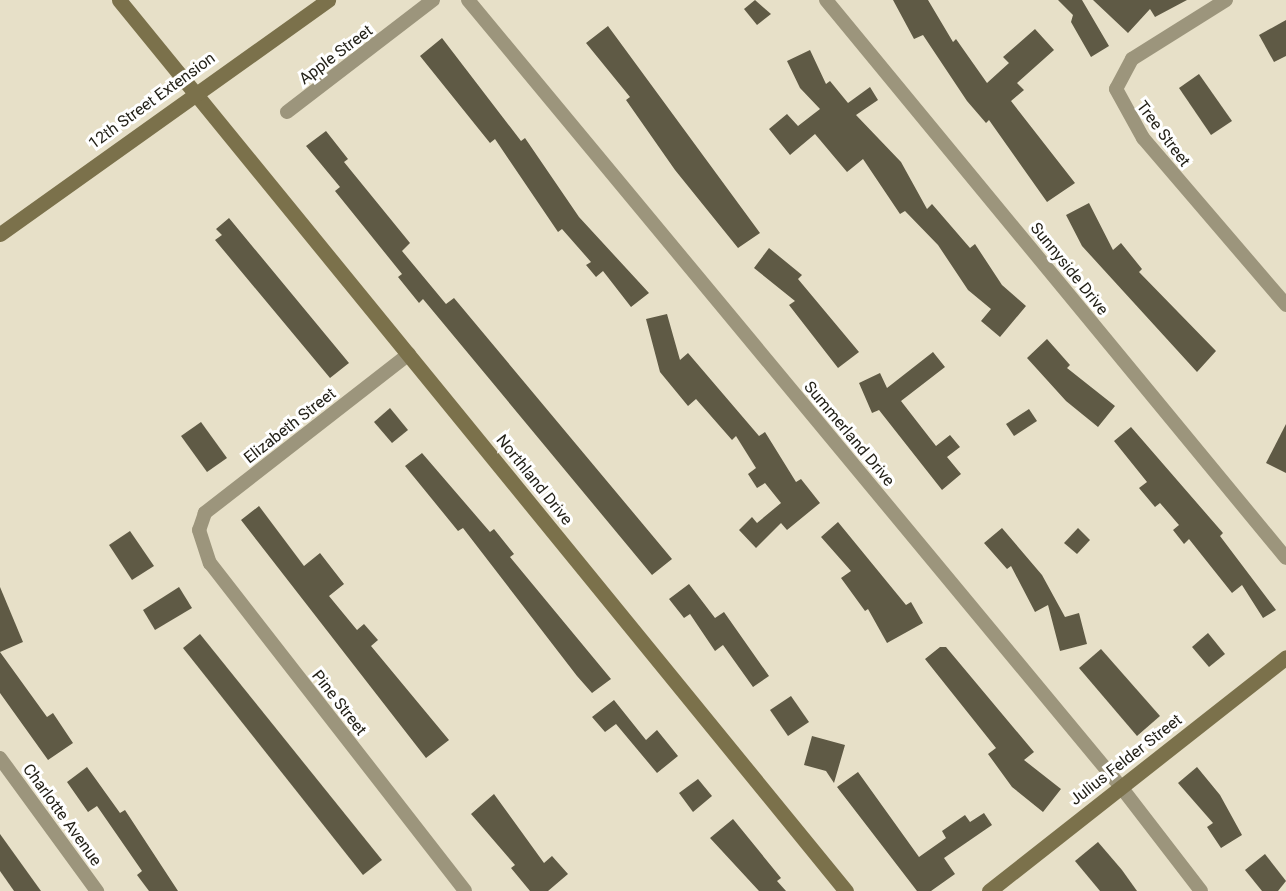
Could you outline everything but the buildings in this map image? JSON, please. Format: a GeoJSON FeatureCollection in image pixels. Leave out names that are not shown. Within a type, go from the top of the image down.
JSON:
{"type":"FeatureCollection","features":[{"type":"Feature","properties":{"kind":"street","name":"Northland Drive"},"geometry":{"type":"LineString","coordinates":[[119,0],[240,145],[846,891]]}},
{"type":"Feature","properties":{"kind":"street","name":"12th Street Extension"},"geometry":{"type":"LineString","coordinates":[[0,234],[195,91],[327,0]]}},
{"type":"Feature","properties":{"kind":"street","name":"Apple Street"},"geometry":{"type":"LineString","coordinates":[[287,112],[433,0]]}},
{"type":"Feature","properties":{"kind":"street","name":"Summerland Drive"},"geometry":{"type":"LineString","coordinates":[[468,0],[1120,787],[1201,891]]}},
{"type":"Feature","properties":{"kind":"street","name":"Sunnyside Drive"},"geometry":{"type":"LineString","coordinates":[[826,0],[1286,558]]}},
{"type":"Feature","properties":{"kind":"street","name":"Tree Street"},"geometry":{"type":"LineString","coordinates":[[1226,0],[1132,59],[1116,89],[1143,138],[1286,305]]}},
{"type":"Feature","properties":{"kind":"street","name":"Elizabeth Street"},"geometry":{"type":"LineString","coordinates":[[199,530],[205,513],[409,354]]}},
{"type":"Feature","properties":{"kind":"street","name":"Pine Street"},"geometry":{"type":"LineString","coordinates":[[199,530],[210,563],[465,891]]}},
{"type":"Feature","properties":{"kind":"street","name":"Julius Felder Street"},"geometry":{"type":"LineString","coordinates":[[989,891],[1286,657]]}},
{"type":"Feature","properties":{"kind":"street","name":"Charlotte Avenue"},"geometry":{"type":"LineString","coordinates":[[0,758],[97,891]]}}]}
